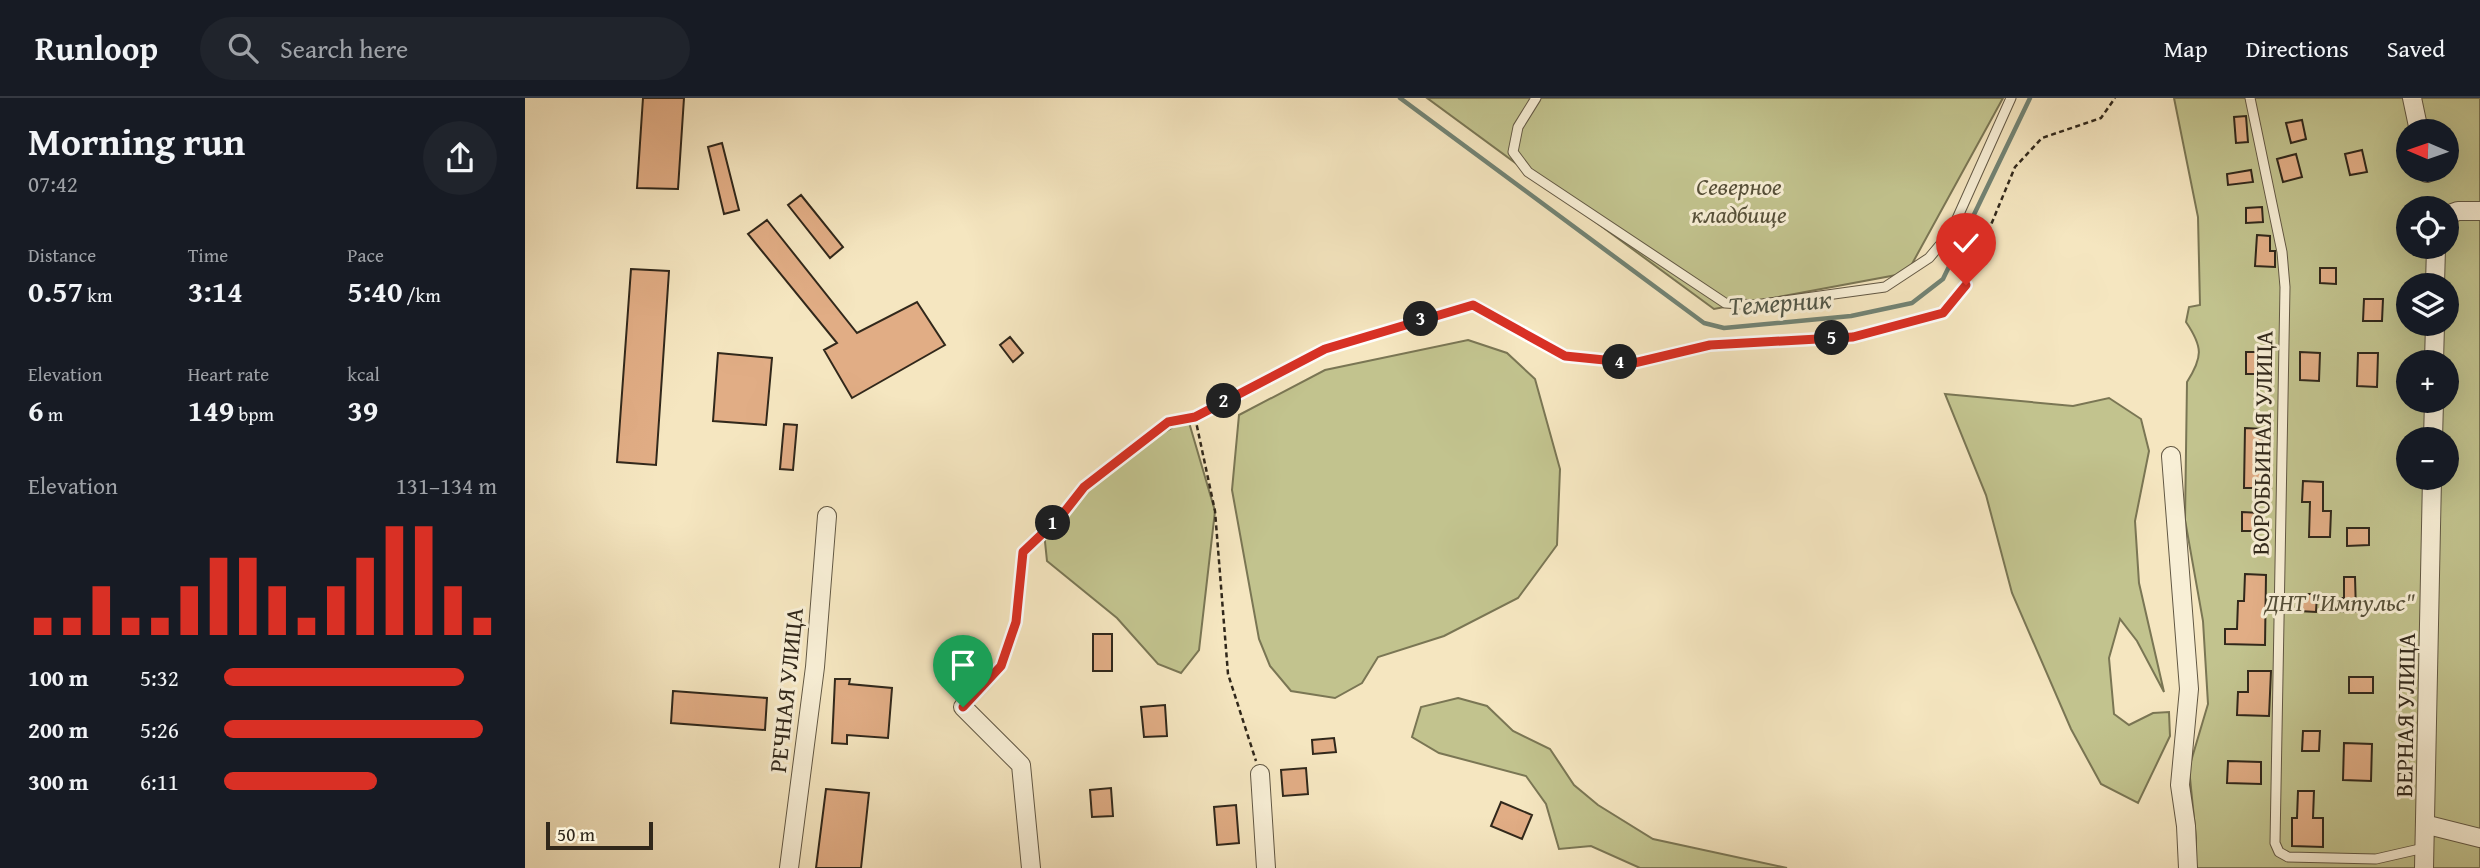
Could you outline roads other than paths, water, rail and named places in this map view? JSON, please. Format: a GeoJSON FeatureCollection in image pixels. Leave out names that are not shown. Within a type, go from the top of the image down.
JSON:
{"type":"FeatureCollection","features":[{"type":"Feature","properties":{"kind":"street"},"geometry":{"type":"LineString","coordinates":[[2412,98],[2416,119]]}},
{"type":"Feature","properties":{"kind":"street"},"geometry":{"type":"LineString","coordinates":[[2459,211],[2480,211]]}},
{"type":"Feature","properties":{"kind":"street"},"geometry":{"type":"LineString","coordinates":[[2171,456],[2189,689],[2180,785],[2188,868]]}},
{"type":"Feature","properties":{"kind":"street","name":"ВЕРНАЯ УЛИЦА"},"geometry":{"type":"LineString","coordinates":[[2424,868],[2428,825],[2433,490]]}},
{"type":"Feature","properties":{"kind":"street","name":"РЕЧНАЯ УЛИЦА"},"geometry":{"type":"LineString","coordinates":[[789,868],[815,667],[827,516]]}},
{"type":"Feature","properties":{"kind":"street"},"geometry":{"type":"LineString","coordinates":[[963,707],[1021,765],[1031,868]]}},
{"type":"Feature","properties":{"kind":"street"},"geometry":{"type":"LineString","coordinates":[[1260,774],[1266,868]]}},
{"type":"Feature","properties":{"kind":"street"},"geometry":{"type":"LineString","coordinates":[[2428,825],[2480,838]]}},
{"type":"Feature","properties":{"kind":"lane"},"geometry":{"type":"LineString","coordinates":[[1536,98],[1518,127],[1513,152],[1528,173],[1725,303],[1755,305],[1885,287],[1929,258],[1951,232],[2011,98]]}},
{"type":"Feature","properties":{"kind":"lane","name":"ВОРОБЬИНАЯ УЛИЦА"},"geometry":{"type":"LineString","coordinates":[[2250,98],[2282,252],[2285,287],[2275,843],[2279,852],[2288,857],[2376,859],[2426,848]]}},
{"type":"Feature","properties":{"kind":"waterway","name":"Темерник"},"geometry":{"type":"LineString","coordinates":[[1400,98],[1704,323],[1724,328],[1851,316],[1912,303],[1943,279],[2030,98]]}},
{"type":"Feature","properties":{"kind":"park label","name":"Северное кладбище"},"geometry":{"type":"Point","coordinates":[1739,200]}},
{"type":"Feature","properties":{"kind":"park label","name":"ДНТ \"Импульс\""},"geometry":{"type":"Point","coordinates":[2340,602]}}]}
